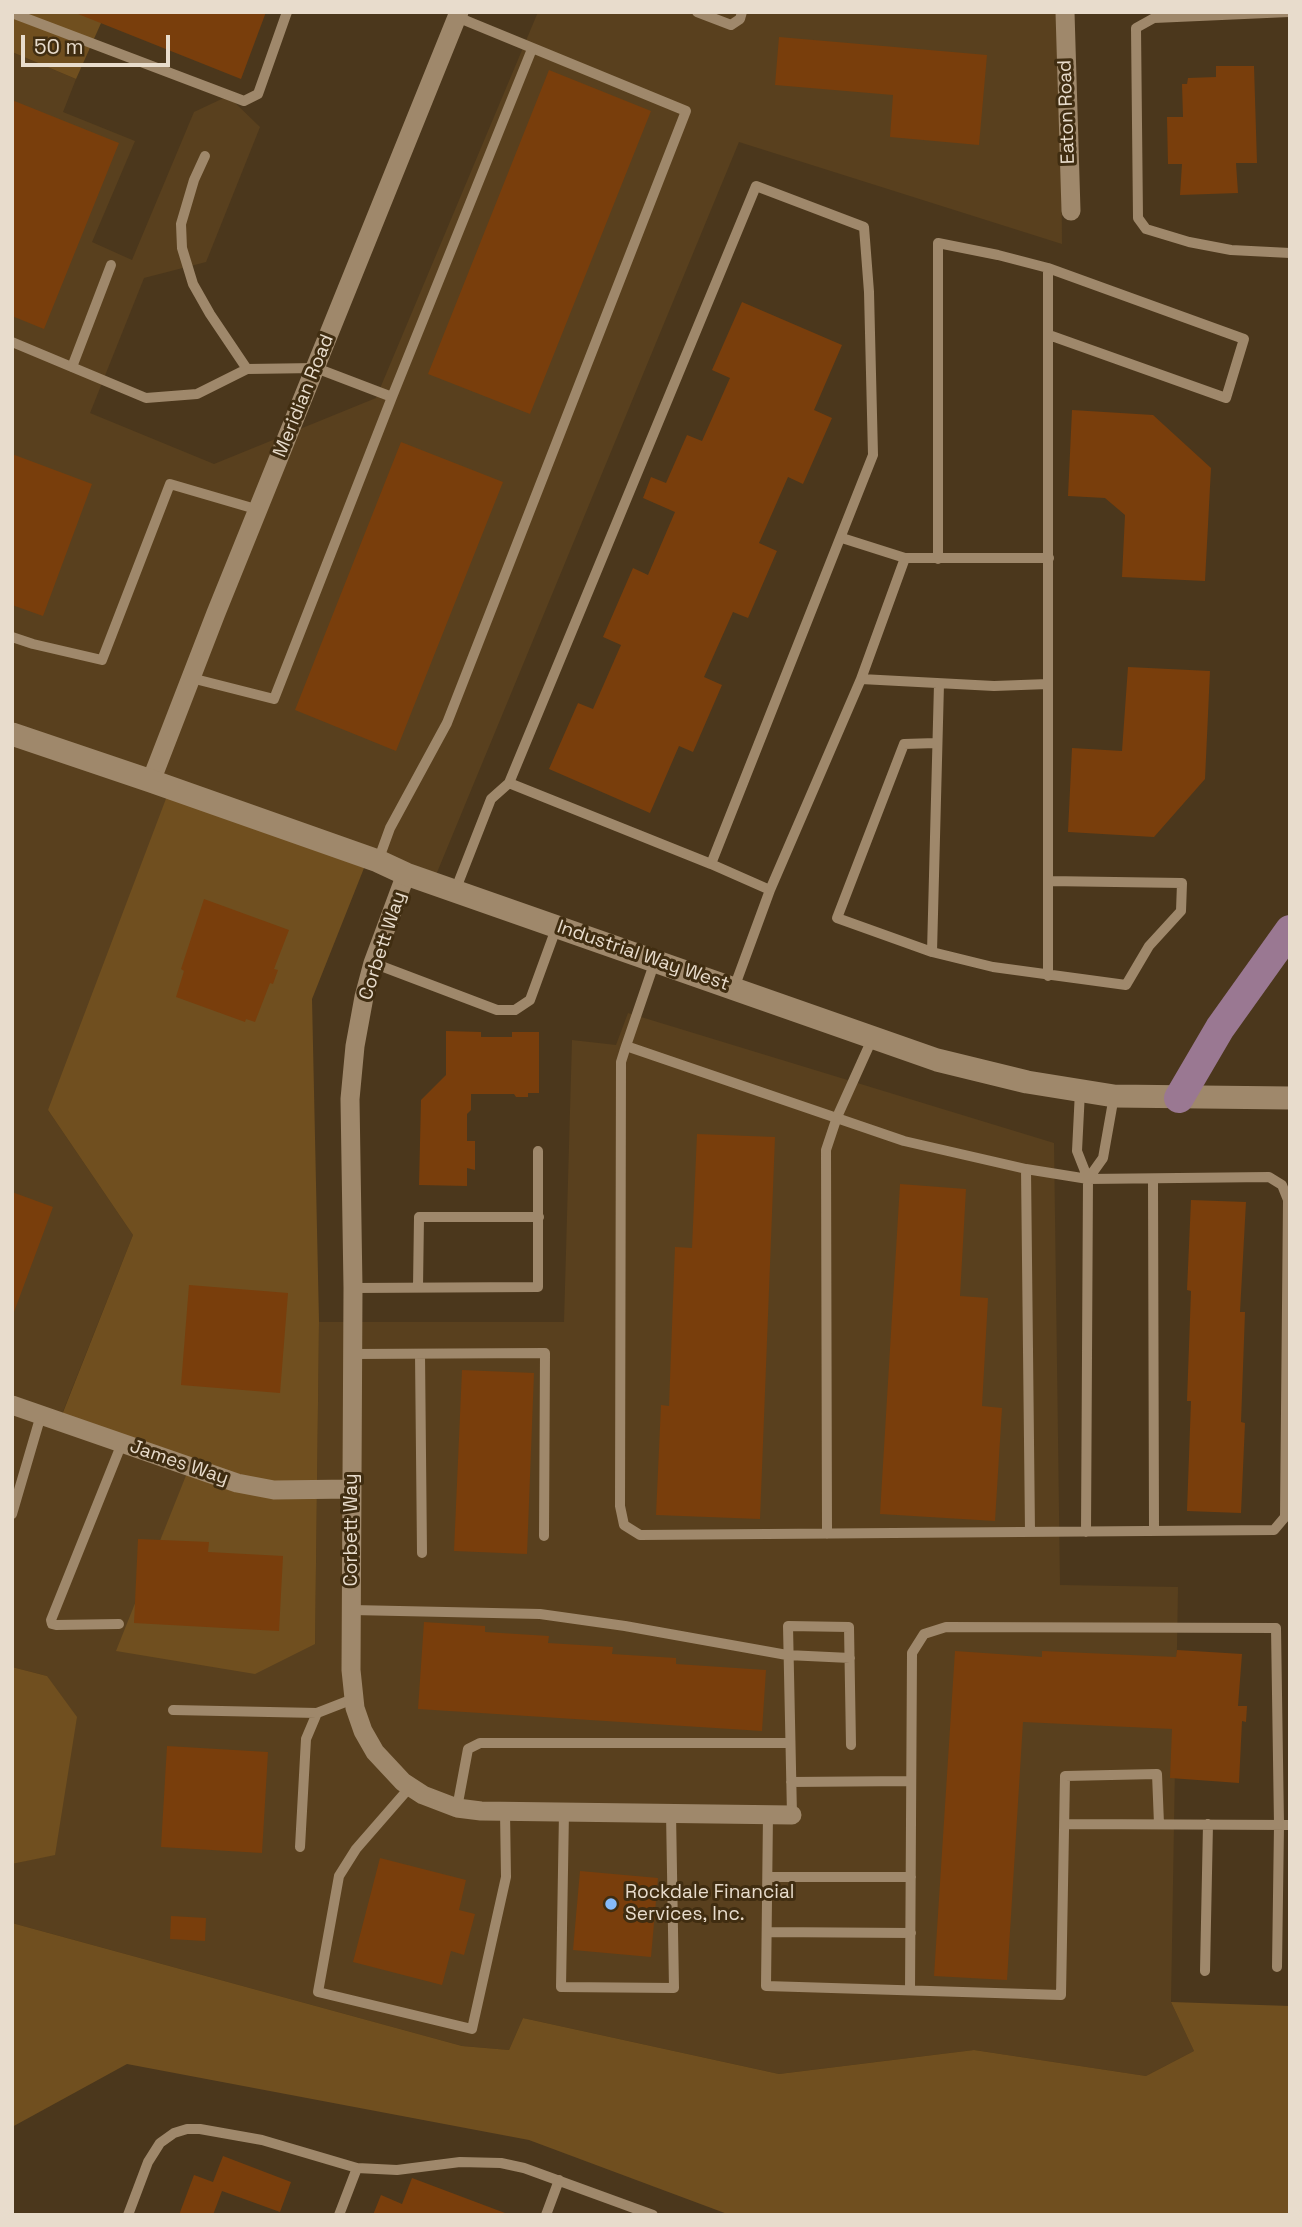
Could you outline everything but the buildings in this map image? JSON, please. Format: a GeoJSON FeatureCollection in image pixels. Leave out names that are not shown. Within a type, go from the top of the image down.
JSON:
{"type":"FeatureCollection","features":[{"type":"Feature","properties":{"kind":"main road"},"geometry":{"type":"LineString","coordinates":[[1179,1098],[1220,1028],[1290,930]]}},
{"type":"Feature","properties":{"kind":"street","name":"Eaton Road"},"geometry":{"type":"LineString","coordinates":[[1065,12],[1070,211]]}},
{"type":"Feature","properties":{"kind":"street","name":"Meridian Road"},"geometry":{"type":"LineString","coordinates":[[151,781],[458,15]]}},
{"type":"Feature","properties":{"kind":"street","name":"Industrial Way West"},"geometry":{"type":"LineString","coordinates":[[12,734],[965,1068],[1114,1096],[1290,1098]]}},
{"type":"Feature","properties":{"kind":"street","name":"Corbett Way"},"geometry":{"type":"LineString","coordinates":[[407,874],[373,963],[355,1046],[350,1099],[353,1287],[351,1670],[354,1699],[363,1731],[390,1770],[410,1787],[422,1795],[457,1808],[505,1812],[792,1815]]}},
{"type":"Feature","properties":{"kind":"street","name":"James Way"},"geometry":{"type":"LineString","coordinates":[[12,1405],[257,1488],[351,1489]]}},
{"type":"Feature","properties":{"kind":"lane"},"geometry":{"type":"LineString","coordinates":[[38,23],[42,12]]}},
{"type":"Feature","properties":{"kind":"lane"},"geometry":{"type":"LineString","coordinates":[[12,13],[244,101],[258,94],[287,12]]}},
{"type":"Feature","properties":{"kind":"lane"},"geometry":{"type":"LineString","coordinates":[[697,12],[731,25],[740,19],[742,12]]}},
{"type":"Feature","properties":{"kind":"lane"},"geometry":{"type":"LineString","coordinates":[[1289,12],[1154,18],[1136,28],[1138,218],[1146,229],[1189,242],[1231,250],[1290,253]]}},
{"type":"Feature","properties":{"kind":"lane"},"geometry":{"type":"LineString","coordinates":[[377,861],[390,828],[447,723],[686,111],[532,49],[458,15]]}},
{"type":"Feature","properties":{"kind":"lane"},"geometry":{"type":"LineString","coordinates":[[191,678],[274,699],[532,49]]}},
{"type":"Feature","properties":{"kind":"lane"},"geometry":{"type":"LineString","coordinates":[[205,156],[194,180],[181,224],[182,248],[193,284],[247,369]]}},
{"type":"Feature","properties":{"kind":"lane"},"geometry":{"type":"LineString","coordinates":[[455,891],[491,799],[509,783],[756,186],[864,227],[869,292],[873,455],[711,864]]}},
{"type":"Feature","properties":{"kind":"lane"},"geometry":{"type":"LineString","coordinates":[[937,559],[938,243],[1048,268],[1244,339],[1226,398],[1049,335]]}},
{"type":"Feature","properties":{"kind":"lane"},"geometry":{"type":"LineString","coordinates":[[72,367],[111,265]]}},
{"type":"Feature","properties":{"kind":"lane"},"geometry":{"type":"LineString","coordinates":[[1048,268],[1048,976]]}},
{"type":"Feature","properties":{"kind":"lane"},"geometry":{"type":"LineString","coordinates":[[12,342],[146,398],[197,394],[247,369],[316,368],[392,397]]}},
{"type":"Feature","properties":{"kind":"lane"},"geometry":{"type":"LineString","coordinates":[[12,637],[102,660],[170,484],[259,509]]}},
{"type":"Feature","properties":{"kind":"lane"},"geometry":{"type":"LineString","coordinates":[[842,538],[905,558],[1049,558]]}},
{"type":"Feature","properties":{"kind":"lane"},"geometry":{"type":"LineString","coordinates":[[734,988],[771,890],[862,679],[905,558]]}},
{"type":"Feature","properties":{"kind":"lane"},"geometry":{"type":"LineString","coordinates":[[862,679],[994,686],[1048,684]]}},
{"type":"Feature","properties":{"kind":"lane"},"geometry":{"type":"LineString","coordinates":[[932,952],[939,684]]}},
{"type":"Feature","properties":{"kind":"lane"},"geometry":{"type":"LineString","coordinates":[[936,744],[904,744],[837,918],[932,952],[993,967],[1126,985],[1149,946],[1181,911],[1182,883],[1048,881]]}},
{"type":"Feature","properties":{"kind":"lane"},"geometry":{"type":"LineString","coordinates":[[509,783],[771,890]]}},
{"type":"Feature","properties":{"kind":"lane"},"geometry":{"type":"LineString","coordinates":[[373,963],[497,1010],[515,1010],[530,1000],[556,926]]}},
{"type":"Feature","properties":{"kind":"lane"},"geometry":{"type":"LineString","coordinates":[[626,1046],[904,1141],[1026,1169],[1088,1179],[1269,1177],[1282,1185],[1288,1200],[1285,1517],[1275,1530],[640,1535],[624,1525],[620,1506],[621,1062],[626,1046],[655,961]]}},
{"type":"Feature","properties":{"kind":"lane"},"geometry":{"type":"LineString","coordinates":[[827,1534],[826,1150],[837,1117],[873,1036]]}},
{"type":"Feature","properties":{"kind":"lane"},"geometry":{"type":"LineString","coordinates":[[1080,1091],[1077,1151],[1088,1179],[1086,1532]]}},
{"type":"Feature","properties":{"kind":"lane"},"geometry":{"type":"LineString","coordinates":[[1088,1179],[1103,1158],[1114,1096]]}},
{"type":"Feature","properties":{"kind":"lane"},"geometry":{"type":"LineString","coordinates":[[353,1287],[538,1287],[538,1151]]}},
{"type":"Feature","properties":{"kind":"lane"},"geometry":{"type":"LineString","coordinates":[[1026,1169],[1030,1532]]}},
{"type":"Feature","properties":{"kind":"lane"},"geometry":{"type":"LineString","coordinates":[[1153,1179],[1154,1531]]}},
{"type":"Feature","properties":{"kind":"lane"},"geometry":{"type":"LineString","coordinates":[[418,1287],[419,1217],[539,1217]]}},
{"type":"Feature","properties":{"kind":"lane"},"geometry":{"type":"LineString","coordinates":[[353,1354],[545,1353],[544,1536]]}},
{"type":"Feature","properties":{"kind":"lane"},"geometry":{"type":"LineString","coordinates":[[420,1354],[422,1553]]}},
{"type":"Feature","properties":{"kind":"lane"},"geometry":{"type":"LineString","coordinates":[[12,1514],[41,1415]]}},
{"type":"Feature","properties":{"kind":"lane"},"geometry":{"type":"LineString","coordinates":[[119,1623],[56,1625],[52,1624],[51,1620],[122,1443]]}},
{"type":"Feature","properties":{"kind":"lane"},"geometry":{"type":"LineString","coordinates":[[352,1610],[540,1614],[787,1655],[850,1658]]}},
{"type":"Feature","properties":{"kind":"lane"},"geometry":{"type":"LineString","coordinates":[[792,1815],[788,1626],[849,1627],[851,1745]]}},
{"type":"Feature","properties":{"kind":"lane"},"geometry":{"type":"LineString","coordinates":[[910,1990],[912,1653],[924,1634],[946,1627],[1276,1628],[1284,1825],[1277,1967]]}},
{"type":"Feature","properties":{"kind":"lane"},"geometry":{"type":"LineString","coordinates":[[173,1710],[317,1713],[354,1699]]}},
{"type":"Feature","properties":{"kind":"lane"},"geometry":{"type":"LineString","coordinates":[[300,1847],[306,1740],[317,1713]]}},
{"type":"Feature","properties":{"kind":"lane"},"geometry":{"type":"LineString","coordinates":[[457,1808],[468,1749],[480,1743],[790,1743]]}},
{"type":"Feature","properties":{"kind":"lane"},"geometry":{"type":"LineString","coordinates":[[768,1814],[766,1986],[1061,1995],[1065,1776],[1157,1774],[1159,1824]]}},
{"type":"Feature","properties":{"kind":"lane"},"geometry":{"type":"LineString","coordinates":[[791,1782],[911,1781]]}},
{"type":"Feature","properties":{"kind":"lane"},"geometry":{"type":"LineString","coordinates":[[410,1787],[356,1849],[339,1876],[318,1992],[472,2028],[506,1877],[505,1812]]}},
{"type":"Feature","properties":{"kind":"lane"},"geometry":{"type":"LineString","coordinates":[[564,1812],[561,1987],[674,1988],[671,1814]]}},
{"type":"Feature","properties":{"kind":"lane"},"geometry":{"type":"LineString","coordinates":[[1065,1824],[1284,1825]]}},
{"type":"Feature","properties":{"kind":"lane"},"geometry":{"type":"LineString","coordinates":[[1205,1970],[1208,1824]]}},
{"type":"Feature","properties":{"kind":"lane"},"geometry":{"type":"LineString","coordinates":[[768,1877],[911,1877]]}},
{"type":"Feature","properties":{"kind":"lane"},"geometry":{"type":"LineString","coordinates":[[767,1932],[911,1933]]}},
{"type":"Feature","properties":{"kind":"lane"},"geometry":{"type":"LineString","coordinates":[[128,2215],[152,2153],[160,2143],[174,2133],[200,2129],[262,2140],[357,2168],[397,2170],[420,2165],[480,2161],[524,2168],[653,2215]]}},
{"type":"Feature","properties":{"kind":"lane"},"geometry":{"type":"LineString","coordinates":[[339,2215],[357,2168]]}},
{"type":"Feature","properties":{"kind":"lane"},"geometry":{"type":"LineString","coordinates":[[546,2215],[559,2180]]}},
{"type":"Feature","properties":{"kind":"shaded area"},"geometry":{"type":"Polygon","coordinates":[[[12,12],[106,12],[76,79],[12,52],[12,12]]]}},
{"type":"Feature","properties":{"kind":"shaded area"},"geometry":{"type":"Polygon","coordinates":[[[538,12],[1060,12],[1062,244],[739,142],[431,887],[345,855],[48,1110],[133,1235],[58,1424],[189,1468],[315,1644],[319,1322],[564,1322],[572,1040],[616,1045],[628,1013],[1054,1143],[1060,1585],[1178,1587],[1171,2002],[1194,2051],[1146,2076],[974,2050],[779,2074],[523,2018],[509,2050],[462,2046],[12,1923],[12,1864],[55,1854],[47,1676],[12,1667],[12,52],[76,79],[63,112],[135,141],[92,242],[132,260],[194,112],[228,96],[260,127],[206,262],[144,278],[90,413],[214,464],[376,398],[538,12]]]}},
{"type":"Feature","properties":{"kind":"shaded area"},"geometry":{"type":"Polygon","coordinates":[[[167,796],[366,863],[312,999],[319,1322],[315,1644],[255,1674],[116,1651],[189,1468],[58,1425],[133,1235],[48,1110],[167,796]]]}},
{"type":"Feature","properties":{"kind":"shaded area"},"geometry":{"type":"Polygon","coordinates":[[[12,1667],[47,1676],[77,1717],[55,1855],[12,1864],[12,1667]]]}},
{"type":"Feature","properties":{"kind":"shaded area"},"geometry":{"type":"Polygon","coordinates":[[[12,1923],[462,2046],[509,2050],[523,2018],[779,2074],[974,2050],[1146,2076],[1194,2051],[1171,2002],[1290,2006],[1290,2215],[730,2215],[529,2140],[127,2064],[12,2127],[12,1923]]]}},
{"type":"Feature","properties":{"kind":"place","name":"Rockdale Financial Services, Inc."},"geometry":{"type":"Point","coordinates":[611,1904]}}]}
